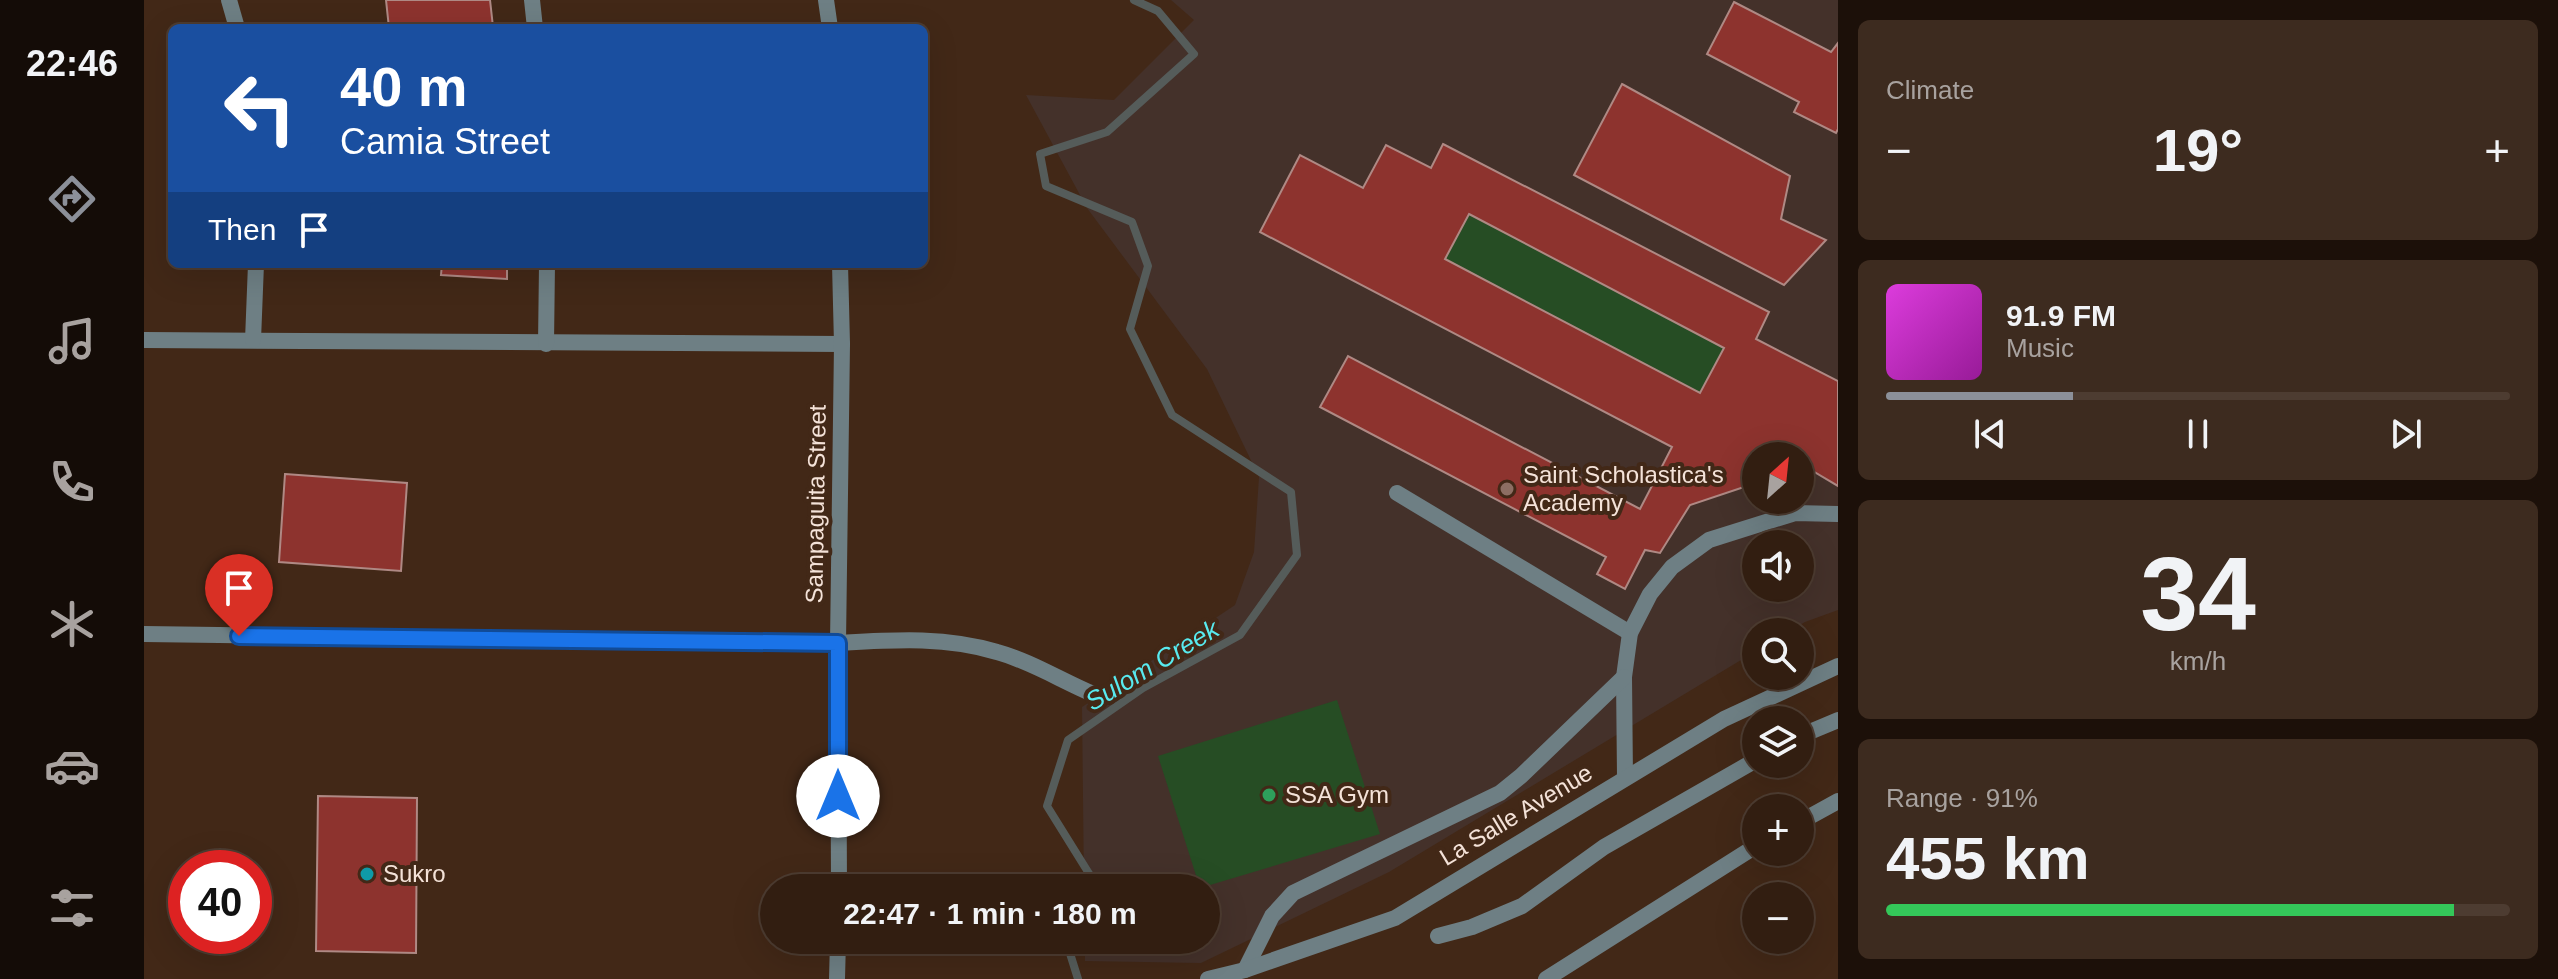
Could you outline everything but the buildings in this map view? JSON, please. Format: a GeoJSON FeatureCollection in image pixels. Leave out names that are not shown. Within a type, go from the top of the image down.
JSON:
{"type":"FeatureCollection","features":[{"type":"Feature","properties":{"kind":"street"},"geometry":{"type":"LineString","coordinates":[[229,0],[236,24]]}},
{"type":"Feature","properties":{"kind":"street"},"geometry":{"type":"LineString","coordinates":[[532,0],[535,24]]}},
{"type":"Feature","properties":{"kind":"street"},"geometry":{"type":"LineString","coordinates":[[826,0],[829,24]]}},
{"type":"Feature","properties":{"kind":"street"},"geometry":{"type":"LineString","coordinates":[[253,340],[256,268]]}},
{"type":"Feature","properties":{"kind":"street"},"geometry":{"type":"LineString","coordinates":[[546,344],[547,268]]}},
{"type":"Feature","properties":{"kind":"street","name":"Sampaguita Street"},"geometry":{"type":"LineString","coordinates":[[839,874],[840,268]]}},
{"type":"Feature","properties":{"kind":"street"},"geometry":{"type":"LineString","coordinates":[[144,340],[842,344]]}},
{"type":"Feature","properties":{"kind":"street"},"geometry":{"type":"LineString","coordinates":[[1397,493],[1630,633]]}},
{"type":"Feature","properties":{"kind":"street"},"geometry":{"type":"LineString","coordinates":[[1625,777],[1624,677],[1630,633],[1650,594],[1672,567],[1709,540],[1795,513],[1838,514]]}},
{"type":"Feature","properties":{"kind":"street"},"geometry":{"type":"LineString","coordinates":[[144,634],[838,643],[918,639],[964,643],[1001,653],[1093,694]]}},
{"type":"Feature","properties":{"kind":"street","name":"La Salle Avenue"},"geometry":{"type":"LineString","coordinates":[[1208,979],[1248,974],[1395,918],[1724,719],[1838,666]]}},
{"type":"Feature","properties":{"kind":"street"},"geometry":{"type":"LineString","coordinates":[[1248,974],[1272,916],[1293,893],[1500,793],[1624,677]]}},
{"type":"Feature","properties":{"kind":"street"},"geometry":{"type":"LineString","coordinates":[[1814,730],[1838,720]]}},
{"type":"Feature","properties":{"kind":"street"},"geometry":{"type":"LineString","coordinates":[[1438,936],[1472,927],[1522,906],[1604,847],[1742,768]]}},
{"type":"Feature","properties":{"kind":"street"},"geometry":{"type":"LineString","coordinates":[[1814,814],[1838,801]]}},
{"type":"Feature","properties":{"kind":"street"},"geometry":{"type":"LineString","coordinates":[[1546,979],[1742,855]]}},
{"type":"Feature","properties":{"kind":"street"},"geometry":{"type":"LineString","coordinates":[[837,979],[838,954]]}},
{"type":"Feature","properties":{"kind":"shaded area","name":"Saint Scholastica's Academy"},"geometry":{"type":"Polygon","coordinates":[[[1171,0],[1838,0],[1838,610],[1814,619],[1742,618],[1742,659],[1389,872],[1220,954],[1220,874],[1084,874],[1082,707],[1235,605],[1254,552],[1259,477],[1207,369],[1087,208],[1026,95],[1114,100],[1194,20],[1171,0]]]}},
{"type":"Feature","properties":{"kind":"shaded area","name":"Saint Scholastica's Academy"},"geometry":{"type":"Polygon","coordinates":[[[1085,954],[1220,954],[1201,963],[1085,961],[1085,954]]]}},
{"type":"Feature","properties":{"kind":"green space"},"geometry":{"type":"Polygon","coordinates":[[[1469,214],[1724,348],[1700,393],[1445,259],[1469,214]]]}},
{"type":"Feature","properties":{"kind":"green space","name":"SSA Gym"},"geometry":{"type":"Polygon","coordinates":[[[1337,700],[1380,834],[1220,882],[1220,874],[1196,874],[1158,756],[1337,700]]]}},
{"type":"Feature","properties":{"kind":"waterway","name":"Sulom Creek"},"geometry":{"type":"LineString","coordinates":[[1089,874],[1047,806],[1068,740],[1143,688],[1240,635],[1297,555],[1291,492],[1172,415],[1130,329],[1148,266],[1132,222],[1046,186],[1040,154],[1107,132],[1194,54],[1158,11],[1134,0]]}},
{"type":"Feature","properties":{"kind":"waterway","name":"Sulom Creek"},"geometry":{"type":"LineString","coordinates":[[1070,954],[1078,979]]}},
{"type":"Feature","properties":{"kind":"place","name":"Saint Scholastica's Academy"},"geometry":{"type":"Point","coordinates":[1507,489]}},
{"type":"Feature","properties":{"kind":"place","name":"SSA Gym"},"geometry":{"type":"Point","coordinates":[1269,795]}},
{"type":"Feature","properties":{"kind":"place","name":"Sukro"},"geometry":{"type":"Point","coordinates":[367,874]}},
{"type":"Feature","properties":{"kind":"route"},"geometry":{"type":"LineString","coordinates":[[239,636],[838,643],[838,796]]}}]}
